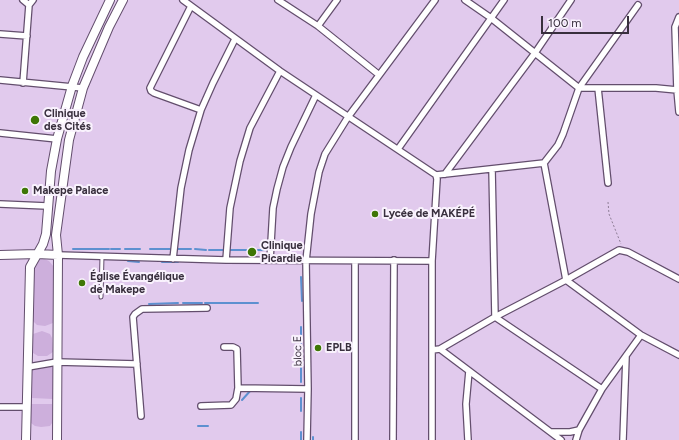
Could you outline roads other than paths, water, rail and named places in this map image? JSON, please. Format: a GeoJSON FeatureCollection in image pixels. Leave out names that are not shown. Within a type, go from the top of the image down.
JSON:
{"type":"FeatureCollection","features":[{"type":"Feature","properties":{"kind":"main road"},"geometry":{"type":"LineString","coordinates":[[26,440],[30,267],[43,244],[46,234],[47,206],[51,171],[72,86],[83,57],[110,0]]}},
{"type":"Feature","properties":{"kind":"main road"},"geometry":{"type":"LineString","coordinates":[[57,440],[58,255],[56,235],[69,140],[83,88],[109,27],[123,0]]}},
{"type":"Feature","properties":{"kind":"main road"},"geometry":{"type":"LineString","coordinates":[[0,255],[58,255]]}},
{"type":"Feature","properties":{"kind":"street"},"geometry":{"type":"LineString","coordinates":[[23,0],[31,2],[23,83]]}},
{"type":"Feature","properties":{"kind":"street"},"geometry":{"type":"LineString","coordinates":[[183,0],[280,71],[436,175],[544,163],[551,155],[560,139],[579,88],[638,5]]}},
{"type":"Feature","properties":{"kind":"street"},"geometry":{"type":"LineString","coordinates":[[278,0],[318,26],[378,74]]}},
{"type":"Feature","properties":{"kind":"street"},"geometry":{"type":"LineString","coordinates":[[318,26],[337,0]]}},
{"type":"Feature","properties":{"kind":"street","name":"bloc E"},"geometry":{"type":"LineString","coordinates":[[307,440],[308,389],[306,261],[311,214],[319,172],[325,154],[348,117],[378,74],[435,0]]}},
{"type":"Feature","properties":{"kind":"street"},"geometry":{"type":"LineString","coordinates":[[465,0],[579,88],[656,88],[678,90]]}},
{"type":"Feature","properties":{"kind":"street"},"geometry":{"type":"LineString","coordinates":[[398,149],[504,0]]}},
{"type":"Feature","properties":{"kind":"street"},"geometry":{"type":"LineString","coordinates":[[445,174],[571,0]]}},
{"type":"Feature","properties":{"kind":"street"},"geometry":{"type":"LineString","coordinates":[[191,6],[150,88],[154,93],[201,110]]}},
{"type":"Feature","properties":{"kind":"street"},"geometry":{"type":"LineString","coordinates":[[679,17],[675,26],[679,112]]}},
{"type":"Feature","properties":{"kind":"street"},"geometry":{"type":"LineString","coordinates":[[0,34],[27,36]]}},
{"type":"Feature","properties":{"kind":"street"},"geometry":{"type":"LineString","coordinates":[[173,259],[181,188],[189,150],[201,110],[235,39]]}},
{"type":"Feature","properties":{"kind":"street"},"geometry":{"type":"LineString","coordinates":[[226,260],[230,208],[240,161],[250,128],[280,71]]}},
{"type":"Feature","properties":{"kind":"street"},"geometry":{"type":"LineString","coordinates":[[0,80],[83,88]]}},
{"type":"Feature","properties":{"kind":"street"},"geometry":{"type":"LineString","coordinates":[[598,88],[608,183]]}},
{"type":"Feature","properties":{"kind":"street"},"geometry":{"type":"LineString","coordinates":[[270,260],[273,208],[279,182],[291,146],[316,95]]}},
{"type":"Feature","properties":{"kind":"street"},"geometry":{"type":"LineString","coordinates":[[0,134],[58,139]]}},
{"type":"Feature","properties":{"kind":"street"},"geometry":{"type":"LineString","coordinates":[[544,163],[566,280],[640,335],[679,355]]}},
{"type":"Feature","properties":{"kind":"street"},"geometry":{"type":"LineString","coordinates":[[492,169],[495,317]]}},
{"type":"Feature","properties":{"kind":"street"},"geometry":{"type":"LineString","coordinates":[[432,440],[432,261],[436,175]]}},
{"type":"Feature","properties":{"kind":"street"},"geometry":{"type":"LineString","coordinates":[[0,204],[47,206]]}},
{"type":"Feature","properties":{"kind":"street"},"geometry":{"type":"LineString","coordinates":[[432,350],[440,350],[495,317],[566,280],[615,252],[623,250],[679,279]]}},
{"type":"Feature","properties":{"kind":"street"},"geometry":{"type":"LineString","coordinates":[[58,255],[226,260],[355,262],[394,260],[432,261]]}},
{"type":"Feature","properties":{"kind":"street"},"geometry":{"type":"LineString","coordinates":[[393,440],[394,260]]}},
{"type":"Feature","properties":{"kind":"street"},"geometry":{"type":"LineString","coordinates":[[355,262],[355,440]]}},
{"type":"Feature","properties":{"kind":"street"},"geometry":{"type":"LineString","coordinates":[[142,416],[133,317],[142,309],[207,308]]}},
{"type":"Feature","properties":{"kind":"street"},"geometry":{"type":"LineString","coordinates":[[495,317],[602,389]]}},
{"type":"Feature","properties":{"kind":"street"},"geometry":{"type":"LineString","coordinates":[[576,440],[579,430],[602,389],[626,357],[640,335]]}},
{"type":"Feature","properties":{"kind":"street"},"geometry":{"type":"LineString","coordinates":[[201,406],[231,405],[236,399],[238,388],[237,349],[234,346],[224,347]]}},
{"type":"Feature","properties":{"kind":"street"},"geometry":{"type":"LineString","coordinates":[[440,350],[561,440]]}},
{"type":"Feature","properties":{"kind":"street"},"geometry":{"type":"LineString","coordinates":[[623,440],[626,357]]}},
{"type":"Feature","properties":{"kind":"street"},"geometry":{"type":"LineString","coordinates":[[28,367],[57,362],[137,364]]}},
{"type":"Feature","properties":{"kind":"street"},"geometry":{"type":"LineString","coordinates":[[468,440],[466,404],[469,371]]}},
{"type":"Feature","properties":{"kind":"street"},"geometry":{"type":"LineString","coordinates":[[238,388],[308,389]]}},
{"type":"Feature","properties":{"kind":"street"},"geometry":{"type":"LineString","coordinates":[[0,407],[26,407]]}},
{"type":"Feature","properties":{"kind":"street"},"geometry":{"type":"LineString","coordinates":[[550,432],[570,432],[579,430]]}},
{"type":"Feature","properties":{"kind":"lane"},"geometry":{"type":"LineString","coordinates":[[101,297],[102,256]]}},
{"type":"Feature","properties":{"kind":"waterway"},"geometry":{"type":"LineString","coordinates":[[73,249],[109,249]]}},
{"type":"Feature","properties":{"kind":"waterway"},"geometry":{"type":"LineString","coordinates":[[111,249],[120,249]]}},
{"type":"Feature","properties":{"kind":"waterway"},"geometry":{"type":"LineString","coordinates":[[125,249],[140,249]]}},
{"type":"Feature","properties":{"kind":"waterway"},"geometry":{"type":"LineString","coordinates":[[150,249],[170,249]]}},
{"type":"Feature","properties":{"kind":"waterway"},"geometry":{"type":"LineString","coordinates":[[176,249],[191,249]]}},
{"type":"Feature","properties":{"kind":"waterway"},"geometry":{"type":"LineString","coordinates":[[195,249],[206,250]]}},
{"type":"Feature","properties":{"kind":"waterway"},"geometry":{"type":"LineString","coordinates":[[209,250],[225,250]]}},
{"type":"Feature","properties":{"kind":"waterway"},"geometry":{"type":"LineString","coordinates":[[229,250],[251,250]]}},
{"type":"Feature","properties":{"kind":"waterway"},"geometry":{"type":"LineString","coordinates":[[253,250],[267,250]]}},
{"type":"Feature","properties":{"kind":"waterway"},"geometry":{"type":"LineString","coordinates":[[128,261],[139,262]]}},
{"type":"Feature","properties":{"kind":"waterway"},"geometry":{"type":"LineString","coordinates":[[162,262],[178,262]]}},
{"type":"Feature","properties":{"kind":"waterway"},"geometry":{"type":"LineString","coordinates":[[301,277],[302,301]]}},
{"type":"Feature","properties":{"kind":"waterway"},"geometry":{"type":"LineString","coordinates":[[149,304],[178,303]]}},
{"type":"Feature","properties":{"kind":"waterway"},"geometry":{"type":"LineString","coordinates":[[183,303],[202,303]]}},
{"type":"Feature","properties":{"kind":"waterway"},"geometry":{"type":"LineString","coordinates":[[205,303],[258,303]]}},
{"type":"Feature","properties":{"kind":"waterway"},"geometry":{"type":"LineString","coordinates":[[301,327],[301,343]]}},
{"type":"Feature","properties":{"kind":"waterway"},"geometry":{"type":"LineString","coordinates":[[301,368],[301,382]]}},
{"type":"Feature","properties":{"kind":"waterway"},"geometry":{"type":"LineString","coordinates":[[242,400],[251,390],[253,390]]}},
{"type":"Feature","properties":{"kind":"waterway"},"geometry":{"type":"LineString","coordinates":[[301,398],[301,411]]}},
{"type":"Feature","properties":{"kind":"waterway"},"geometry":{"type":"LineString","coordinates":[[198,426],[208,426]]}},
{"type":"Feature","properties":{"kind":"waterway"},"geometry":{"type":"LineString","coordinates":[[301,432],[301,440]]}},
{"type":"Feature","properties":{"kind":"place","name":"Clinique des Cités"},"geometry":{"type":"Point","coordinates":[35,120]}},
{"type":"Feature","properties":{"kind":"place","name":"Makepe Palace"},"geometry":{"type":"Point","coordinates":[25,191]}},
{"type":"Feature","properties":{"kind":"place","name":"Lycée de MAKÉPÉ"},"geometry":{"type":"Point","coordinates":[375,214]}},
{"type":"Feature","properties":{"kind":"place","name":"Clinique Picardie"},"geometry":{"type":"Point","coordinates":[252,252]}},
{"type":"Feature","properties":{"kind":"place","name":"Église Évangélique de Makepe"},"geometry":{"type":"Point","coordinates":[82,283]}},
{"type":"Feature","properties":{"kind":"place","name":"EPLB"},"geometry":{"type":"Point","coordinates":[318,348]}}]}
